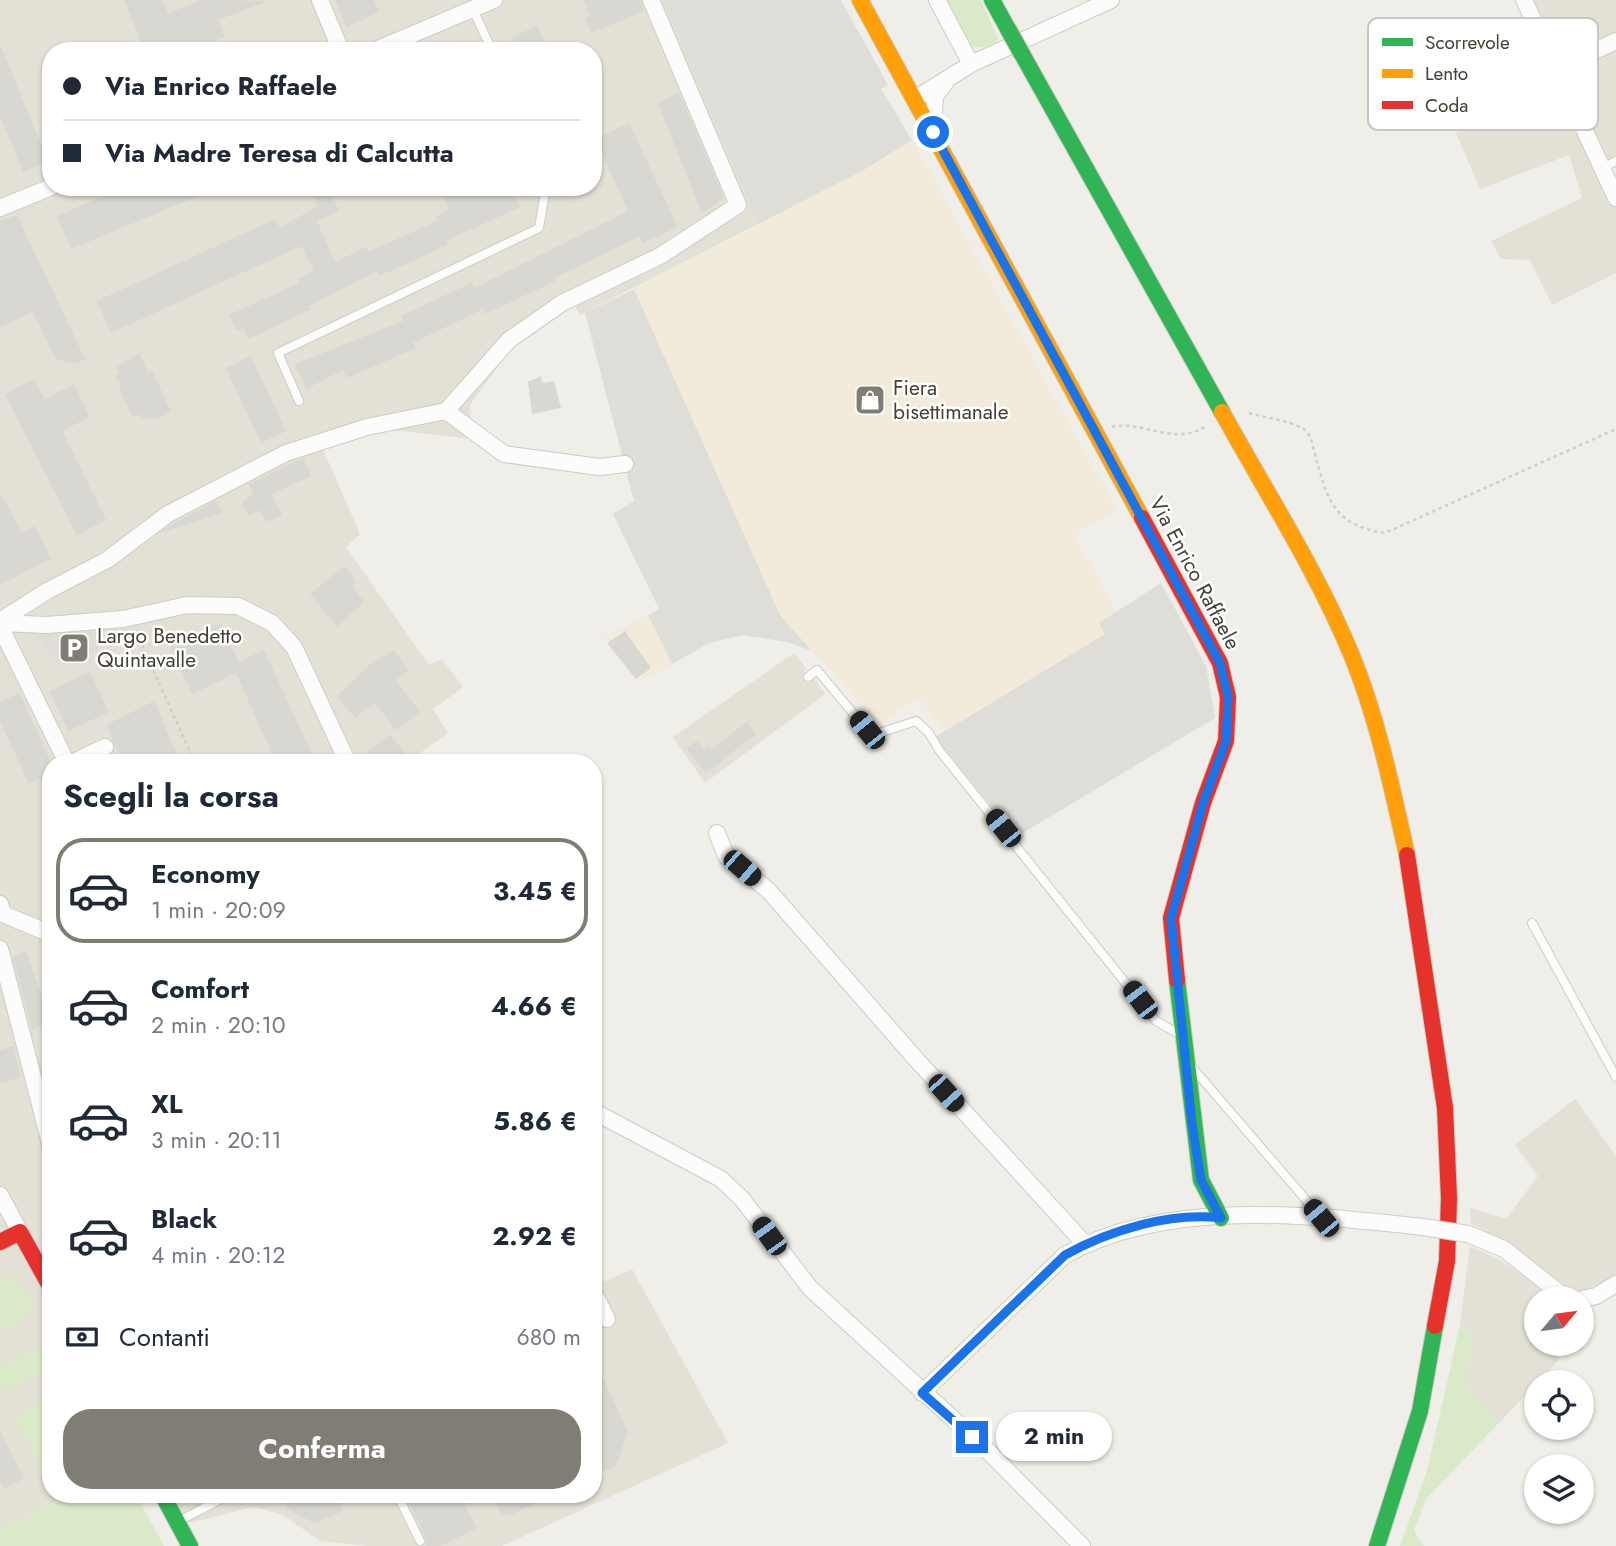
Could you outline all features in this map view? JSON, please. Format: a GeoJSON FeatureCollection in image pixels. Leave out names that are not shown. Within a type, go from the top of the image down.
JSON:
{"type":"FeatureCollection","features":[{"type":"Feature","properties":{"kind":"main road","name":"Via Enrico Raffaele"},"geometry":{"type":"LineString","coordinates":[[860,0],[1220,663],[1228,697],[1226,741],[1203,803],[1171,918],[1201,1180],[1221,1218]]}},
{"type":"Feature","properties":{"kind":"main road"},"geometry":{"type":"LineString","coordinates":[[992,0],[1321,590],[1352,656],[1381,739],[1411,873],[1445,1108],[1449,1198],[1447,1261],[1420,1411],[1377,1546]]}},
{"type":"Feature","properties":{"kind":"main road"},"geometry":{"type":"LineString","coordinates":[[0,1242],[23,1238]]}},
{"type":"Feature","properties":{"kind":"main road"},"geometry":{"type":"LineString","coordinates":[[0,1258],[23,1238]]}},
{"type":"Feature","properties":{"kind":"main road"},"geometry":{"type":"LineString","coordinates":[[23,1238],[42,1272]]}},
{"type":"Feature","properties":{"kind":"main road"},"geometry":{"type":"LineString","coordinates":[[167,1503],[190,1546]]}},
{"type":"Feature","properties":{"kind":"street"},"geometry":{"type":"LineString","coordinates":[[320,0],[337,42]]}},
{"type":"Feature","properties":{"kind":"street"},"geometry":{"type":"LineString","coordinates":[[394,42],[494,0]]}},
{"type":"Feature","properties":{"kind":"street"},"geometry":{"type":"LineString","coordinates":[[0,623],[47,591],[107,560],[168,514],[286,453],[367,427],[446,411],[509,340],[551,310],[660,256],[738,205],[651,0]]}},
{"type":"Feature","properties":{"kind":"street"},"geometry":{"type":"LineString","coordinates":[[937,0],[971,64]]}},
{"type":"Feature","properties":{"kind":"street"},"geometry":{"type":"LineString","coordinates":[[915,99],[971,64],[1111,0]]}},
{"type":"Feature","properties":{"kind":"street"},"geometry":{"type":"LineString","coordinates":[[1524,0],[1532,18]]}},
{"type":"Feature","properties":{"kind":"street"},"geometry":{"type":"LineString","coordinates":[[1598,49],[1616,41]]}},
{"type":"Feature","properties":{"kind":"street"},"geometry":{"type":"LineString","coordinates":[[933,132],[935,96],[948,78]]}},
{"type":"Feature","properties":{"kind":"street"},"geometry":{"type":"LineString","coordinates":[[1587,130],[1608,170],[1616,198]]}},
{"type":"Feature","properties":{"kind":"street"},"geometry":{"type":"LineString","coordinates":[[0,208],[42,191]]}},
{"type":"Feature","properties":{"kind":"street"},"geometry":{"type":"LineString","coordinates":[[446,411],[505,454],[600,467],[625,464]]}},
{"type":"Feature","properties":{"kind":"street"},"geometry":{"type":"LineString","coordinates":[[0,623],[47,625],[123,619],[187,605],[238,606],[272,623],[294,647],[344,754]]}},
{"type":"Feature","properties":{"kind":"street"},"geometry":{"type":"LineString","coordinates":[[0,623],[66,754]]}},
{"type":"Feature","properties":{"kind":"street"},"geometry":{"type":"LineString","coordinates":[[90,754],[106,747]]}},
{"type":"Feature","properties":{"kind":"street"},"geometry":{"type":"LineString","coordinates":[[717,833],[726,856],[769,891],[915,1058],[1085,1244]]}},
{"type":"Feature","properties":{"kind":"street"},"geometry":{"type":"LineString","coordinates":[[1,913],[42,930]]}},
{"type":"Feature","properties":{"kind":"street"},"geometry":{"type":"LineString","coordinates":[[0,949],[42,1112]]}},
{"type":"Feature","properties":{"kind":"street"},"geometry":{"type":"LineString","coordinates":[[602,1116],[721,1179],[742,1199],[810,1288],[988,1451],[1082,1546]]}},
{"type":"Feature","properties":{"kind":"street"},"geometry":{"type":"LineString","coordinates":[[0,1195],[23,1238]]}},
{"type":"Feature","properties":{"kind":"street"},"geometry":{"type":"LineString","coordinates":[[922,1393],[1065,1255],[1085,1244],[1128,1228],[1199,1216],[1321,1218],[1423,1227],[1468,1234],[1504,1249],[1551,1286]]}},
{"type":"Feature","properties":{"kind":"street"},"geometry":{"type":"LineString","coordinates":[[1594,1294],[1616,1284]]}},
{"type":"Feature","properties":{"kind":"street"},"geometry":{"type":"LineString","coordinates":[[602,1309],[607,1319]]}},
{"type":"Feature","properties":{"kind":"lane"},"geometry":{"type":"LineString","coordinates":[[473,9],[488,42]]}},
{"type":"Feature","properties":{"kind":"lane"},"geometry":{"type":"LineString","coordinates":[[299,401],[278,353],[539,228],[544,196]]}},
{"type":"Feature","properties":{"kind":"lane"},"geometry":{"type":"LineString","coordinates":[[808,677],[817,670],[867,730],[876,734],[916,721],[929,733],[939,750],[1156,1021],[1169,1031],[1185,1036]]}},
{"type":"Feature","properties":{"kind":"lane"},"geometry":{"type":"LineString","coordinates":[[1532,923],[1616,1077]]}},
{"type":"Feature","properties":{"kind":"lane"},"geometry":{"type":"LineString","coordinates":[[1187,1061],[1321,1218]]}},
{"type":"Feature","properties":{"kind":"lane"},"geometry":{"type":"LineString","coordinates":[[177,1522],[214,1503]]}},
{"type":"Feature","properties":{"kind":"lane"},"geometry":{"type":"LineString","coordinates":[[401,1503],[420,1541]]}},
{"type":"Feature","properties":{"kind":"path"},"geometry":{"type":"LineString","coordinates":[[1246,412],[1303,428],[1311,436],[1326,495],[1337,514],[1365,530],[1385,533],[1616,429]]}},
{"type":"Feature","properties":{"kind":"path"},"geometry":{"type":"LineString","coordinates":[[1095,430],[1132,425],[1150,431],[1194,434],[1212,421]]}},
{"type":"Feature","properties":{"kind":"path"},"geometry":{"type":"LineString","coordinates":[[138,636],[191,754]]}},
{"type":"Feature","properties":{"kind":"shaded area"},"geometry":{"type":"Polygon","coordinates":[[[0,0],[663,0],[758,224],[580,315],[574,305],[535,331],[508,352],[470,405],[472,439],[402,431],[369,431],[322,447],[360,534],[346,547],[429,665],[442,659],[463,687],[433,709],[448,733],[419,754],[42,754],[42,1503],[54,1503],[0,1531],[0,0]]]}},
{"type":"Feature","properties":{"kind":"shaded area"},"geometry":{"type":"Polygon","coordinates":[[[663,0],[841,0],[888,85],[881,89],[912,140],[862,171],[758,224],[663,0]]]}},
{"type":"Feature","properties":{"kind":"shaded area"},"geometry":{"type":"Polygon","coordinates":[[[1516,0],[1616,0],[1616,166],[1606,171],[1616,190],[1616,273],[1552,305],[1530,260],[1501,259],[1491,241],[1582,198],[1569,155],[1480,189],[1456,133],[1462,130],[1598,130],[1598,18],[1524,18],[1516,0]]]}},
{"type":"Feature","properties":{"kind":"shaded area","name":"Fiera bisettimanale"},"geometry":{"type":"Polygon","coordinates":[[[912,140],[1117,510],[1074,535],[1117,613],[1100,623],[1105,634],[944,731],[918,697],[879,724],[780,615],[634,289],[862,171],[912,140]]]}},
{"type":"Feature","properties":{"kind":"shaded area"},"geometry":{"type":"Polygon","coordinates":[[[634,289],[780,615],[812,651],[787,642],[743,635],[709,643],[672,664],[648,615],[659,609],[613,514],[634,501],[585,313],[634,289]]]}},
{"type":"Feature","properties":{"kind":"shaded area"},"geometry":{"type":"Polygon","coordinates":[[[1161,583],[1206,666],[1215,718],[1016,837],[935,737],[1105,634],[1099,623],[1161,583]]]}},
{"type":"Feature","properties":{"kind":"shaded area"},"geometry":{"type":"Polygon","coordinates":[[[648,615],[672,664],[638,682],[604,637],[648,615]]]}},
{"type":"Feature","properties":{"kind":"shaded area","name":"Largo Benedetto Quintavalle"},"geometry":{"type":"Polygon","coordinates":[[[136,621],[145,633],[58,663],[32,632],[136,621]]]}},
{"type":"Feature","properties":{"kind":"shaded area"},"geometry":{"type":"Polygon","coordinates":[[[794,653],[806,668],[804,672],[810,680],[814,677],[825,694],[705,783],[673,737],[794,653]]]}},
{"type":"Feature","properties":{"kind":"shaded area"},"geometry":{"type":"Polygon","coordinates":[[[1575,1099],[1616,1156],[1616,1275],[1593,1286],[1566,1286],[1509,1243],[1471,1224],[1470,1208],[1506,1219],[1538,1176],[1515,1145],[1575,1099]]]}},
{"type":"Feature","properties":{"kind":"shaded area"},"geometry":{"type":"Polygon","coordinates":[[[1470,1246],[1500,1260],[1538,1286],[1524,1286],[1524,1356],[1558,1356],[1560,1359],[1550,1370],[1524,1370],[1524,1397],[1497,1425],[1463,1381],[1474,1338],[1460,1324],[1470,1246]]]}},
{"type":"Feature","properties":{"kind":"shaded area"},"geometry":{"type":"Polygon","coordinates":[[[632,1269],[728,1443],[602,1500],[602,1278],[604,1282],[632,1269]]]}},
{"type":"Feature","properties":{"kind":"shaded area"},"geometry":{"type":"Polygon","coordinates":[[[170,1503],[596,1503],[502,1546],[366,1546],[320,1541],[283,1515],[254,1507],[190,1523],[170,1503]]]}},
{"type":"Feature","properties":{"kind":"green space"},"geometry":{"type":"Polygon","coordinates":[[[944,0],[981,0],[998,39],[986,47],[961,44],[944,0]]]}},
{"type":"Feature","properties":{"kind":"green space"},"geometry":{"type":"Polygon","coordinates":[[[16,1277],[33,1305],[26,1318],[0,1333],[0,1280],[16,1277]]]}},
{"type":"Feature","properties":{"kind":"green space"},"geometry":{"type":"Polygon","coordinates":[[[1460,1324],[1474,1338],[1463,1381],[1497,1425],[1426,1499],[1414,1531],[1424,1546],[1400,1546],[1427,1471],[1460,1324]]]}},
{"type":"Feature","properties":{"kind":"green space"},"geometry":{"type":"Polygon","coordinates":[[[42,1345],[42,1372],[5,1392],[0,1383],[0,1365],[42,1345]]]}},
{"type":"Feature","properties":{"kind":"green space"},"geometry":{"type":"Polygon","coordinates":[[[42,1401],[42,1470],[14,1417],[42,1401]]]}},
{"type":"Feature","properties":{"kind":"green space"},"geometry":{"type":"Polygon","coordinates":[[[54,1503],[140,1503],[164,1546],[0,1546],[0,1531],[54,1503]]]}},
{"type":"Feature","properties":{"kind":"building"},"geometry":{"type":"Polygon","coordinates":[[[124,0],[163,0],[168,13],[202,0],[268,1],[218,20],[225,37],[211,42],[141,42],[124,0]]]}},
{"type":"Feature","properties":{"kind":"building"},"geometry":{"type":"Polygon","coordinates":[[[335,0],[374,0],[379,12],[347,27],[335,0]]]}},
{"type":"Feature","properties":{"kind":"building"},"geometry":{"type":"Polygon","coordinates":[[[584,0],[641,0],[644,11],[591,33],[585,19],[590,16],[584,0]]]}},
{"type":"Feature","properties":{"kind":"building"},"geometry":{"type":"Polygon","coordinates":[[[537,26],[544,42],[514,42],[512,37],[537,26]]]}},
{"type":"Feature","properties":{"kind":"building"},"geometry":{"type":"Polygon","coordinates":[[[0,44],[42,147],[42,164],[23,172],[0,116],[0,44]]]}},
{"type":"Feature","properties":{"kind":"building"},"geometry":{"type":"Polygon","coordinates":[[[679,92],[724,198],[702,213],[658,104],[679,92]]]}},
{"type":"Feature","properties":{"kind":"building"},"geometry":{"type":"Polygon","coordinates":[[[629,123],[678,227],[643,243],[640,236],[554,278],[556,281],[485,314],[483,309],[413,343],[416,348],[347,378],[343,370],[306,389],[295,364],[403,321],[401,316],[471,283],[474,288],[628,211],[602,154],[602,136],[629,123]]]}},
{"type":"Feature","properties":{"kind":"building"},"geometry":{"type":"Polygon","coordinates":[[[103,196],[198,196],[71,249],[57,216],[103,196]]]}},
{"type":"Feature","properties":{"kind":"building"},"geometry":{"type":"Polygon","coordinates":[[[312,196],[332,196],[339,211],[317,221],[335,262],[367,247],[368,252],[437,221],[435,217],[449,209],[443,196],[515,196],[520,207],[446,241],[448,245],[379,276],[377,271],[309,306],[312,309],[248,339],[243,328],[237,331],[229,315],[299,283],[297,279],[314,271],[301,246],[111,333],[97,301],[275,219],[280,228],[317,206],[312,196]]]}},
{"type":"Feature","properties":{"kind":"building"},"geometry":{"type":"Polygon","coordinates":[[[17,215],[85,359],[76,364],[56,359],[33,312],[0,327],[0,221],[17,215]]]}},
{"type":"Feature","properties":{"kind":"building"},"geometry":{"type":"Polygon","coordinates":[[[139,353],[148,372],[152,370],[171,412],[157,419],[143,419],[140,414],[133,417],[120,390],[121,384],[115,377],[119,372],[116,368],[139,353]]]}},
{"type":"Feature","properties":{"kind":"building"},"geometry":{"type":"Polygon","coordinates":[[[251,356],[286,431],[261,443],[226,368],[251,356]]]}},
{"type":"Feature","properties":{"kind":"building"},"geometry":{"type":"Polygon","coordinates":[[[541,376],[542,383],[554,381],[561,408],[532,414],[528,382],[541,376]]]}},
{"type":"Feature","properties":{"kind":"building"},"geometry":{"type":"Polygon","coordinates":[[[34,379],[45,399],[74,384],[90,417],[62,431],[106,520],[77,535],[5,394],[34,379]]]}},
{"type":"Feature","properties":{"kind":"building"},"geometry":{"type":"Polygon","coordinates":[[[303,458],[311,476],[272,494],[282,515],[266,522],[260,510],[248,516],[242,502],[253,494],[249,484],[303,458]]]}},
{"type":"Feature","properties":{"kind":"building"},"geometry":{"type":"Polygon","coordinates":[[[0,493],[22,532],[35,526],[51,559],[0,585],[0,493]]]}},
{"type":"Feature","properties":{"kind":"building"},"geometry":{"type":"Polygon","coordinates":[[[216,501],[222,513],[160,533],[174,523],[216,501]]]}},
{"type":"Feature","properties":{"kind":"building"},"geometry":{"type":"Polygon","coordinates":[[[345,566],[357,582],[353,586],[364,602],[337,627],[310,594],[345,566]]]}},
{"type":"Feature","properties":{"kind":"building"},"geometry":{"type":"Polygon","coordinates":[[[220,623],[239,662],[264,650],[312,754],[272,754],[236,673],[192,694],[170,646],[220,623]]]}},
{"type":"Feature","properties":{"kind":"building"},"geometry":{"type":"Polygon","coordinates":[[[625,631],[651,668],[636,679],[607,643],[625,631]]]}},
{"type":"Feature","properties":{"kind":"building"},"geometry":{"type":"Polygon","coordinates":[[[394,650],[409,670],[396,680],[420,712],[396,730],[375,703],[355,718],[337,696],[368,666],[394,650]]]}},
{"type":"Feature","properties":{"kind":"building"},"geometry":{"type":"Polygon","coordinates":[[[90,672],[109,712],[68,731],[49,691],[90,672]]]}},
{"type":"Feature","properties":{"kind":"building"},"geometry":{"type":"Polygon","coordinates":[[[20,693],[47,754],[42,754],[42,778],[29,783],[0,722],[0,702],[20,693]]]}},
{"type":"Feature","properties":{"kind":"building"},"geometry":{"type":"Polygon","coordinates":[[[154,701],[177,754],[119,754],[106,725],[154,701]]]}},
{"type":"Feature","properties":{"kind":"building"},"geometry":{"type":"Polygon","coordinates":[[[747,722],[756,734],[706,773],[686,748],[697,741],[704,750],[709,747],[711,749],[747,722]]]}},
{"type":"Feature","properties":{"kind":"building"},"geometry":{"type":"Polygon","coordinates":[[[390,734],[406,754],[365,754],[390,734]]]}},
{"type":"Feature","properties":{"kind":"building"},"geometry":{"type":"Polygon","coordinates":[[[26,951],[42,997],[42,1026],[32,1029],[13,957],[26,951]]]}},
{"type":"Feature","properties":{"kind":"building"},"geometry":{"type":"Polygon","coordinates":[[[13,1046],[21,1077],[0,1083],[0,1050],[13,1046]]]}},
{"type":"Feature","properties":{"kind":"building"},"geometry":{"type":"Polygon","coordinates":[[[602,1376],[628,1431],[616,1466],[602,1472],[602,1376]]]}},
{"type":"Feature","properties":{"kind":"building"},"geometry":{"type":"Polygon","coordinates":[[[0,1430],[24,1478],[4,1489],[0,1481],[0,1430]]]}},
{"type":"Feature","properties":{"kind":"building"},"geometry":{"type":"Polygon","coordinates":[[[287,1503],[339,1503],[343,1511],[314,1523],[287,1509],[287,1503]]]}},
{"type":"Feature","properties":{"kind":"building"},"geometry":{"type":"Polygon","coordinates":[[[409,1503],[464,1503],[477,1528],[440,1546],[426,1546],[426,1538],[409,1503]]]}},
{"type":"Feature","properties":{"kind":"building"},"geometry":{"type":"Polygon","coordinates":[[[496,1503],[536,1503],[511,1515],[501,1514],[496,1503]]]}},
{"type":"Feature","properties":{"kind":"traffic: fast"},"geometry":{"type":"LineString","coordinates":[[992,0],[1008,29]]}},
{"type":"Feature","properties":{"kind":"traffic: fast"},"geometry":{"type":"LineString","coordinates":[[1008,29],[1022,54]]}},
{"type":"Feature","properties":{"kind":"traffic: fast"},"geometry":{"type":"LineString","coordinates":[[1022,54],[1222,412]]}},
{"type":"Feature","properties":{"kind":"traffic: fast"},"geometry":{"type":"LineString","coordinates":[[1177,980],[1201,1180],[1221,1218]]}},
{"type":"Feature","properties":{"kind":"traffic: fast"},"geometry":{"type":"LineString","coordinates":[[1377,1546],[1420,1411],[1435,1326]]}},
{"type":"Feature","properties":{"kind":"traffic: fast"},"geometry":{"type":"LineString","coordinates":[[167,1503],[190,1546]]}},
{"type":"Feature","properties":{"kind":"traffic: slow"},"geometry":{"type":"LineString","coordinates":[[860,0],[1142,518]]}},
{"type":"Feature","properties":{"kind":"traffic: slow"},"geometry":{"type":"LineString","coordinates":[[1222,412],[1307,563],[1352,656],[1377,729],[1407,855]]}},
{"type":"Feature","properties":{"kind":"traffic: jam"},"geometry":{"type":"LineString","coordinates":[[1142,518],[1220,663],[1228,697],[1226,741],[1203,803],[1171,918],[1177,980]]}},
{"type":"Feature","properties":{"kind":"traffic: jam"},"geometry":{"type":"LineString","coordinates":[[1407,855],[1445,1108],[1449,1198],[1447,1261],[1435,1326]]}},
{"type":"Feature","properties":{"kind":"traffic: jam"},"geometry":{"type":"LineString","coordinates":[[0,1242],[20,1232],[42,1272]]}},
{"type":"Feature","properties":{"kind":"place","name":"Fiera bisettimanale"},"geometry":{"type":"Point","coordinates":[870,400]}},
{"type":"Feature","properties":{"kind":"place","name":"Largo Benedetto Quintavalle"},"geometry":{"type":"Point","coordinates":[74,648]}},
{"type":"Feature","properties":{"kind":"route"},"geometry":{"type":"LineString","coordinates":[[933,132],[1220,663],[1230,720],[1226,741],[1203,803],[1175,896],[1171,918],[1192,1124],[1201,1180],[1221,1218],[1199,1216],[1128,1228],[1085,1244],[1065,1255],[922,1393],[972,1437]]}}]}
